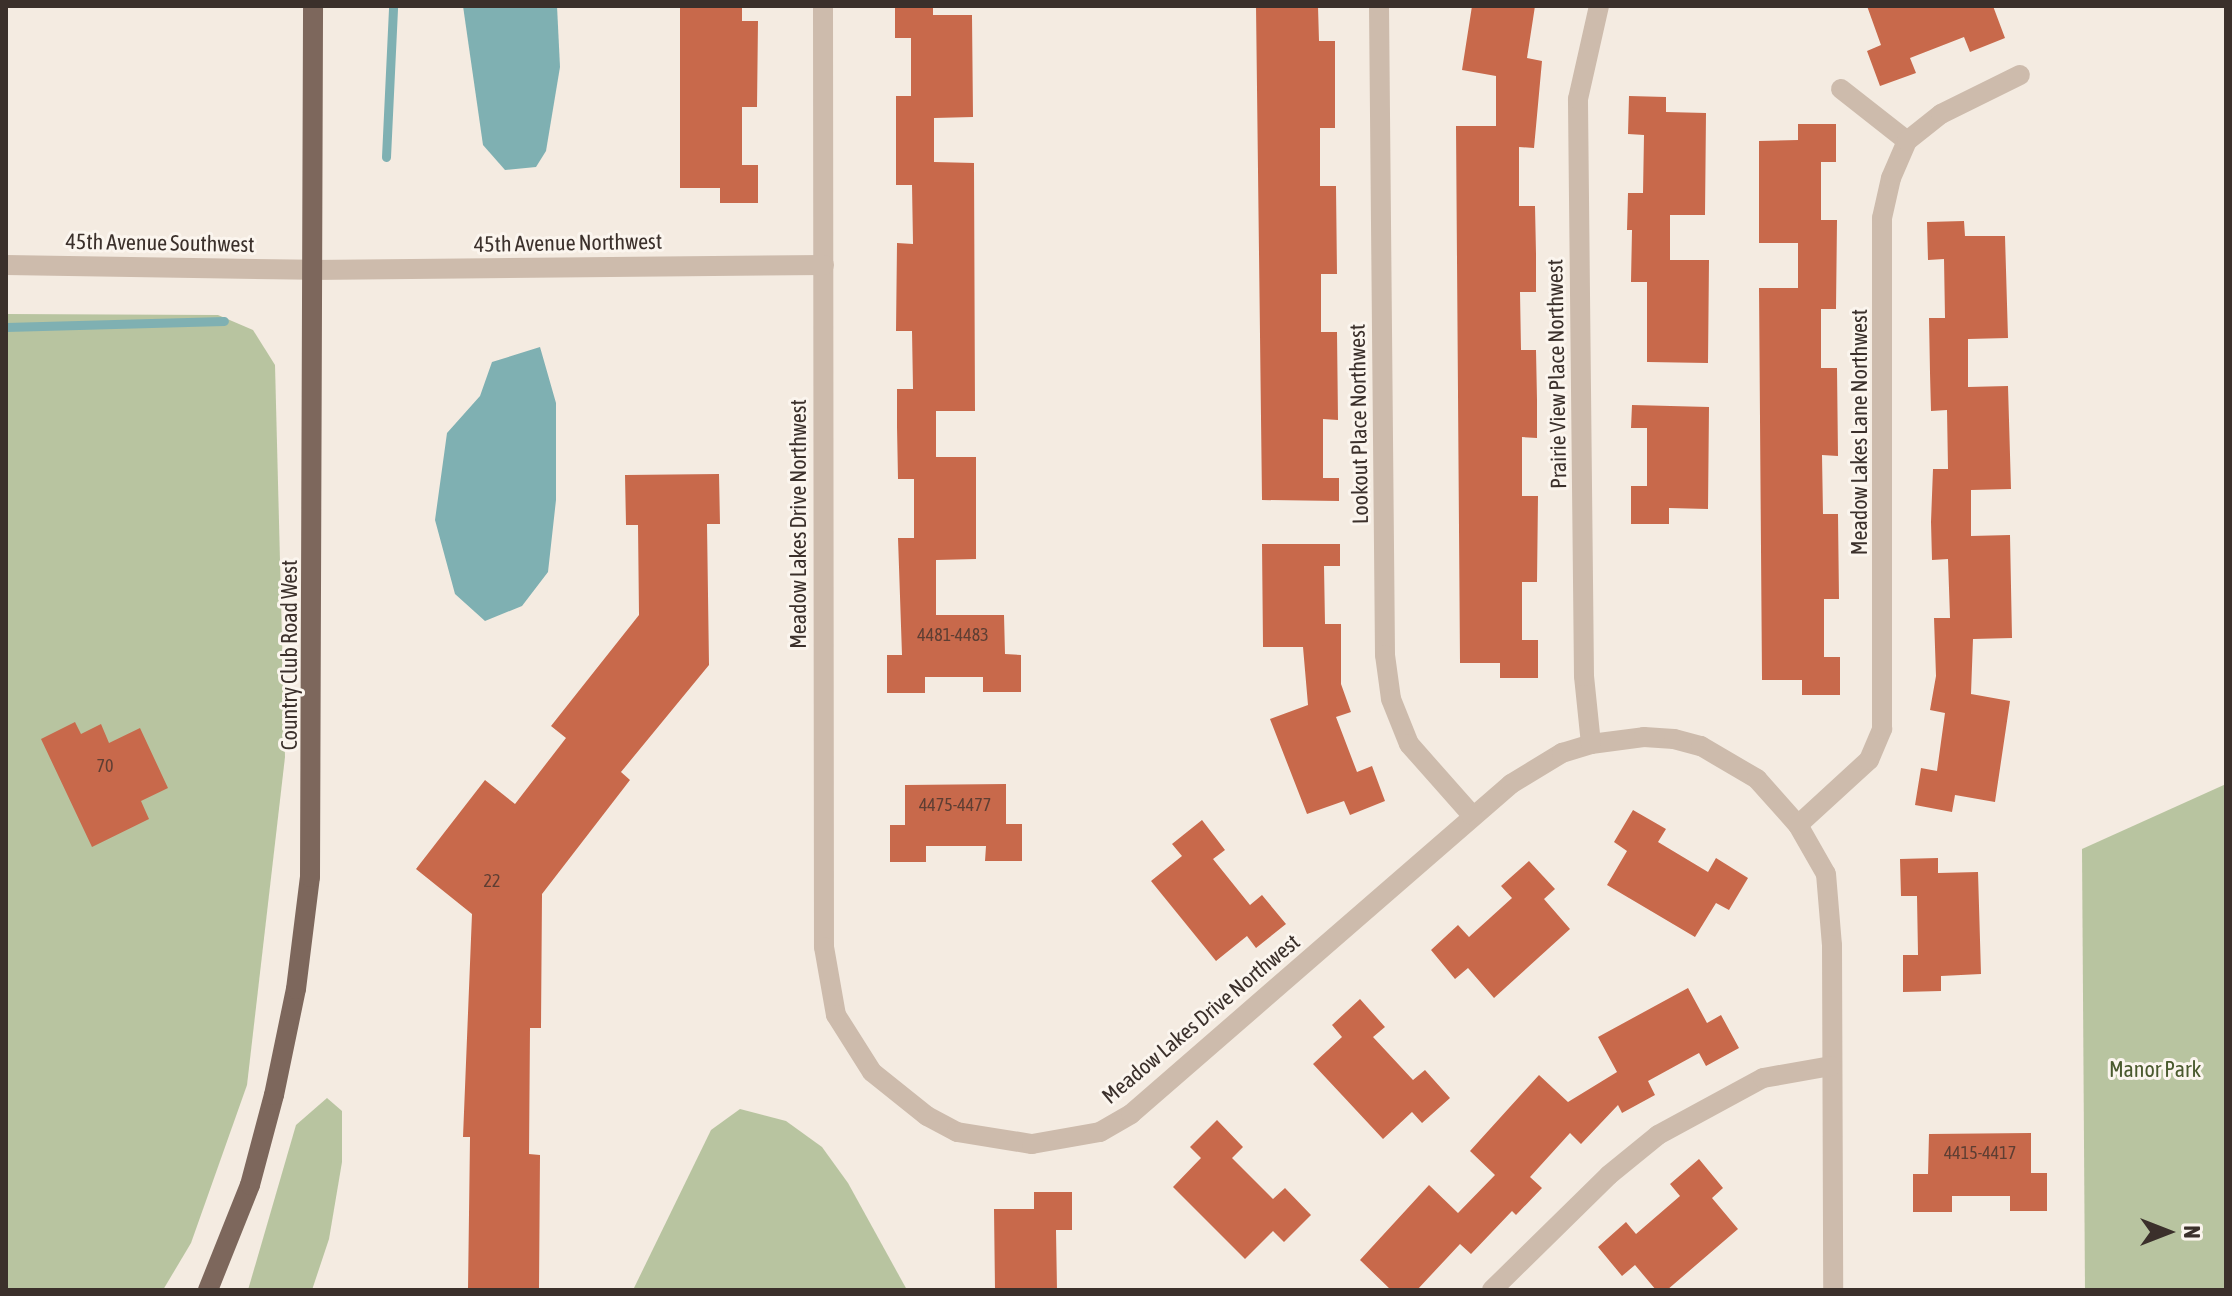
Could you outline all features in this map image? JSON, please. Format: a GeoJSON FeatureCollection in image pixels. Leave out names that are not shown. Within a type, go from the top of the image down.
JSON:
{"type":"FeatureCollection","features":[{"type":"Feature","properties":{"kind":"main road","name":"Country Club Road West"},"geometry":{"type":"LineString","coordinates":[[208,1290],[250,1185],[274,1095],[296,989],[310,877],[313,6]]}},
{"type":"Feature","properties":{"kind":"street","name":"Meadow Lakes Drive Northwest"},"geometry":{"type":"LineString","coordinates":[[823,6],[824,947],[836,1015],[853,1047],[897,1095],[957,1132],[993,1141],[1032,1144],[1100,1132],[1131,1114],[1471,814],[1542,764],[1591,744],[1644,737],[1701,746],[1757,779],[1798,825],[1826,874],[1831,903],[1833,1290]]}},
{"type":"Feature","properties":{"kind":"street","name":"Lookout Place Northwest"},"geometry":{"type":"LineString","coordinates":[[1379,6],[1385,655],[1391,699],[1409,744],[1471,814]]}},
{"type":"Feature","properties":{"kind":"street","name":"Prairie View Place Northwest"},"geometry":{"type":"LineString","coordinates":[[1591,744],[1584,676],[1578,99],[1599,6]]}},
{"type":"Feature","properties":{"kind":"street","name":"Meadow Lakes Lane Northwest"},"geometry":{"type":"LineString","coordinates":[[1798,825],[1869,760],[1882,729],[1882,218],[1891,178],[1907,141],[1941,114],[2020,75]]}},
{"type":"Feature","properties":{"kind":"street"},"geometry":{"type":"LineString","coordinates":[[1841,89],[1907,141]]}},
{"type":"Feature","properties":{"kind":"street","name":"45th Avenue Southwest"},"geometry":{"type":"LineString","coordinates":[[6,265],[312,270]]}},
{"type":"Feature","properties":{"kind":"street","name":"45th Avenue Northwest"},"geometry":{"type":"LineString","coordinates":[[312,270],[824,265]]}},
{"type":"Feature","properties":{"kind":"street"},"geometry":{"type":"LineString","coordinates":[[1492,1290],[1609,1175],[1658,1135],[1763,1078],[1831,1066]]}},
{"type":"Feature","properties":{"kind":"green space"},"geometry":{"type":"Polygon","coordinates":[[[6,314],[218,315],[253,330],[275,365],[285,757],[247,1085],[191,1243],[163,1290],[6,1290],[6,314]]]}},
{"type":"Feature","properties":{"kind":"green space","name":"Manor Park"},"geometry":{"type":"Polygon","coordinates":[[[2226,784],[2226,1290],[2085,1290],[2082,849],[2226,784]]]}},
{"type":"Feature","properties":{"kind":"green space"},"geometry":{"type":"Polygon","coordinates":[[[327,1098],[342,1111],[342,1162],[329,1239],[312,1290],[248,1290],[296,1125],[327,1098]]]}},
{"type":"Feature","properties":{"kind":"green space"},"geometry":{"type":"Polygon","coordinates":[[[740,1109],[786,1121],[822,1147],[848,1183],[907,1290],[633,1290],[711,1130],[740,1109]]]}},
{"type":"Feature","properties":{"kind":"water"},"geometry":{"type":"Polygon","coordinates":[[[463,6],[557,6],[560,67],[546,151],[536,167],[505,170],[483,145],[463,6]]]}},
{"type":"Feature","properties":{"kind":"water"},"geometry":{"type":"Polygon","coordinates":[[[540,347],[556,403],[556,500],[548,572],[522,606],[485,621],[455,594],[435,520],[447,433],[480,396],[492,362],[540,347]]]}},
{"type":"Feature","properties":{"kind":"building"},"geometry":{"type":"Polygon","coordinates":[[[680,6],[742,6],[742,21],[758,21],[757,107],[742,107],[742,165],[758,165],[758,203],[720,203],[720,188],[680,188],[680,6]]]}},
{"type":"Feature","properties":{"kind":"building"},"geometry":{"type":"Polygon","coordinates":[[[895,6],[933,6],[933,15],[972,15],[973,117],[934,118],[934,162],[974,163],[975,411],[936,411],[936,457],[976,457],[976,559],[936,560],[936,615],[1004,615],[1005,654],[1021,655],[1021,692],[983,692],[983,677],[925,677],[925,693],[887,693],[887,655],[902,655],[898,538],[914,538],[914,479],[898,479],[897,427],[897,389],[913,389],[912,331],[896,331],[897,243],[913,244],[912,185],[896,185],[896,96],[911,96],[911,38],[895,38],[895,6]]]}},
{"type":"Feature","properties":{"kind":"building"},"geometry":{"type":"Polygon","coordinates":[[[1256,6],[1318,6],[1319,41],[1335,41],[1335,128],[1320,128],[1320,186],[1336,186],[1337,274],[1321,274],[1321,332],[1337,332],[1338,420],[1323,419],[1323,478],[1339,478],[1339,501],[1262,500],[1256,6]]]}},
{"type":"Feature","properties":{"kind":"building"},"geometry":{"type":"Polygon","coordinates":[[[1472,6],[1535,6],[1527,58],[1542,61],[1534,148],[1519,147],[1519,206],[1535,206],[1536,254],[1536,292],[1520,292],[1521,350],[1536,350],[1537,400],[1537,438],[1522,437],[1522,496],[1538,496],[1537,582],[1522,582],[1522,640],[1538,640],[1538,678],[1500,678],[1500,663],[1460,663],[1456,126],[1496,126],[1496,76],[1462,70],[1472,6]]]}},
{"type":"Feature","properties":{"kind":"building"},"geometry":{"type":"Polygon","coordinates":[[[1867,6],[1993,6],[2005,38],[1970,52],[1964,37],[1910,58],[1916,73],[1880,86],[1867,51],[1881,45],[1867,6]]]}},
{"type":"Feature","properties":{"kind":"building"},"geometry":{"type":"Polygon","coordinates":[[[1629,96],[1666,97],[1666,112],[1706,113],[1705,215],[1670,215],[1670,260],[1709,260],[1708,363],[1647,362],[1647,282],[1631,282],[1632,230],[1627,230],[1628,193],[1643,193],[1644,135],[1628,134],[1629,96]]]}},
{"type":"Feature","properties":{"kind":"building"},"geometry":{"type":"Polygon","coordinates":[[[1798,124],[1836,124],[1836,162],[1821,162],[1821,220],[1837,220],[1836,309],[1821,309],[1821,368],[1837,368],[1838,456],[1822,455],[1823,514],[1838,514],[1839,599],[1824,599],[1824,657],[1840,657],[1840,695],[1802,695],[1802,680],[1762,680],[1759,288],[1798,288],[1798,243],[1759,243],[1759,141],[1798,140],[1798,124]]]}},
{"type":"Feature","properties":{"kind":"building"},"geometry":{"type":"Polygon","coordinates":[[[1964,221],[1965,236],[2005,236],[2008,338],[1968,339],[1968,387],[2008,386],[2011,489],[1971,490],[1971,536],[2010,535],[2012,638],[1973,639],[1971,694],[2010,701],[1995,802],[1955,795],[1952,812],[1915,805],[1921,768],[1937,771],[1945,713],[1930,710],[1936,676],[1934,618],[1950,618],[1948,559],[1932,560],[1931,522],[1933,469],[1948,469],[1947,410],[1931,411],[1930,373],[1929,318],[1945,318],[1944,259],[1928,260],[1927,222],[1964,221]]]}},
{"type":"Feature","properties":{"kind":"building"},"geometry":{"type":"Polygon","coordinates":[[[1632,405],[1709,407],[1708,509],[1669,508],[1669,524],[1631,524],[1631,486],[1647,486],[1647,428],[1631,428],[1632,405]]]}},
{"type":"Feature","properties":{"kind":"building"},"geometry":{"type":"Polygon","coordinates":[[[719,474],[720,524],[707,524],[709,665],[621,772],[630,780],[542,894],[541,1028],[530,1028],[529,1154],[540,1155],[539,1290],[468,1290],[470,1137],[463,1137],[472,914],[416,869],[485,780],[515,804],[566,738],[551,726],[639,615],[638,525],[626,525],[625,475],[719,474]]]}},
{"type":"Feature","properties":{"kind":"building"},"geometry":{"type":"Polygon","coordinates":[[[1262,544],[1340,544],[1340,566],[1324,566],[1325,624],[1341,624],[1341,684],[1351,712],[1336,717],[1357,772],[1372,766],[1385,801],[1350,815],[1344,801],[1307,814],[1270,719],[1308,705],[1303,647],[1263,647],[1262,544]]]}},
{"type":"Feature","properties":{"kind":"building"},"geometry":{"type":"Polygon","coordinates":[[[75,722],[81,734],[101,724],[109,743],[140,728],[168,788],[141,801],[149,819],[92,847],[41,739],[75,722]]]}},
{"type":"Feature","properties":{"kind":"building"},"geometry":{"type":"Polygon","coordinates":[[[1006,784],[1006,824],[1022,824],[1022,861],[985,861],[986,846],[926,846],[926,862],[890,862],[890,825],[905,825],[905,785],[1006,784]]]}},
{"type":"Feature","properties":{"kind":"building"},"geometry":{"type":"Polygon","coordinates":[[[1633,810],[1666,829],[1658,842],[1708,872],[1716,858],[1748,878],[1729,910],[1716,903],[1695,937],[1607,885],[1627,851],[1614,842],[1633,810]]]}},
{"type":"Feature","properties":{"kind":"building"},"geometry":{"type":"Polygon","coordinates":[[[1202,820],[1225,850],[1213,859],[1250,905],[1262,895],[1286,924],[1256,948],[1247,936],[1216,961],[1151,881],[1182,856],[1172,844],[1202,820]]]}},
{"type":"Feature","properties":{"kind":"building"},"geometry":{"type":"Polygon","coordinates":[[[1938,858],[1938,873],[1978,872],[1981,974],[1941,976],[1941,991],[1903,992],[1903,955],[1918,955],[1917,896],[1901,896],[1900,859],[1938,858]]]}},
{"type":"Feature","properties":{"kind":"building"},"geometry":{"type":"Polygon","coordinates":[[[1529,861],[1555,889],[1544,899],[1570,929],[1494,998],[1468,968],[1455,979],[1431,950],[1458,925],[1469,937],[1512,898],[1501,886],[1529,861]]]}},
{"type":"Feature","properties":{"kind":"building"},"geometry":{"type":"Polygon","coordinates":[[[1688,988],[1707,1023],[1721,1015],[1739,1048],[1706,1066],[1699,1053],[1648,1081],[1655,1095],[1622,1113],[1618,1105],[1581,1144],[1570,1133],[1530,1177],[1542,1188],[1516,1215],[1512,1211],[1471,1254],[1460,1244],[1417,1290],[1391,1290],[1360,1260],[1429,1185],[1458,1213],[1495,1175],[1470,1151],[1539,1075],[1568,1102],[1617,1072],[1598,1037],[1688,988]]]}},
{"type":"Feature","properties":{"kind":"building"},"geometry":{"type":"Polygon","coordinates":[[[1360,999],[1385,1027],[1373,1037],[1413,1080],[1425,1070],[1450,1098],[1422,1123],[1412,1112],[1383,1139],[1313,1064],[1342,1037],[1332,1025],[1360,999]]]}},
{"type":"Feature","properties":{"kind":"building"},"geometry":{"type":"Polygon","coordinates":[[[1217,1120],[1243,1147],[1232,1158],[1273,1199],[1285,1188],[1311,1215],[1284,1242],[1273,1231],[1245,1259],[1173,1187],[1201,1158],[1190,1147],[1217,1120]]]}},
{"type":"Feature","properties":{"kind":"building"},"geometry":{"type":"Polygon","coordinates":[[[2031,1133],[2031,1173],[2047,1173],[2047,1211],[2010,1211],[2010,1196],[1952,1196],[1952,1212],[1913,1212],[1913,1174],[1928,1174],[1929,1134],[2031,1133]]]}},
{"type":"Feature","properties":{"kind":"building"},"geometry":{"type":"Polygon","coordinates":[[[1699,1159],[1723,1188],[1712,1198],[1738,1229],[1667,1290],[1656,1290],[1635,1265],[1622,1276],[1598,1247],[1626,1222],[1636,1234],[1680,1196],[1670,1184],[1699,1159]]]}},
{"type":"Feature","properties":{"kind":"building"},"geometry":{"type":"Polygon","coordinates":[[[1034,1192],[1072,1192],[1072,1230],[1056,1230],[1057,1290],[995,1290],[994,1209],[1034,1209],[1034,1192]]]}},
{"type":"Feature","properties":{"kind":"waterway"},"geometry":{"type":"LineString","coordinates":[[386,157],[393,6]]}},
{"type":"Feature","properties":{"kind":"waterway"},"geometry":{"type":"LineString","coordinates":[[6,327],[224,321]]}}]}
